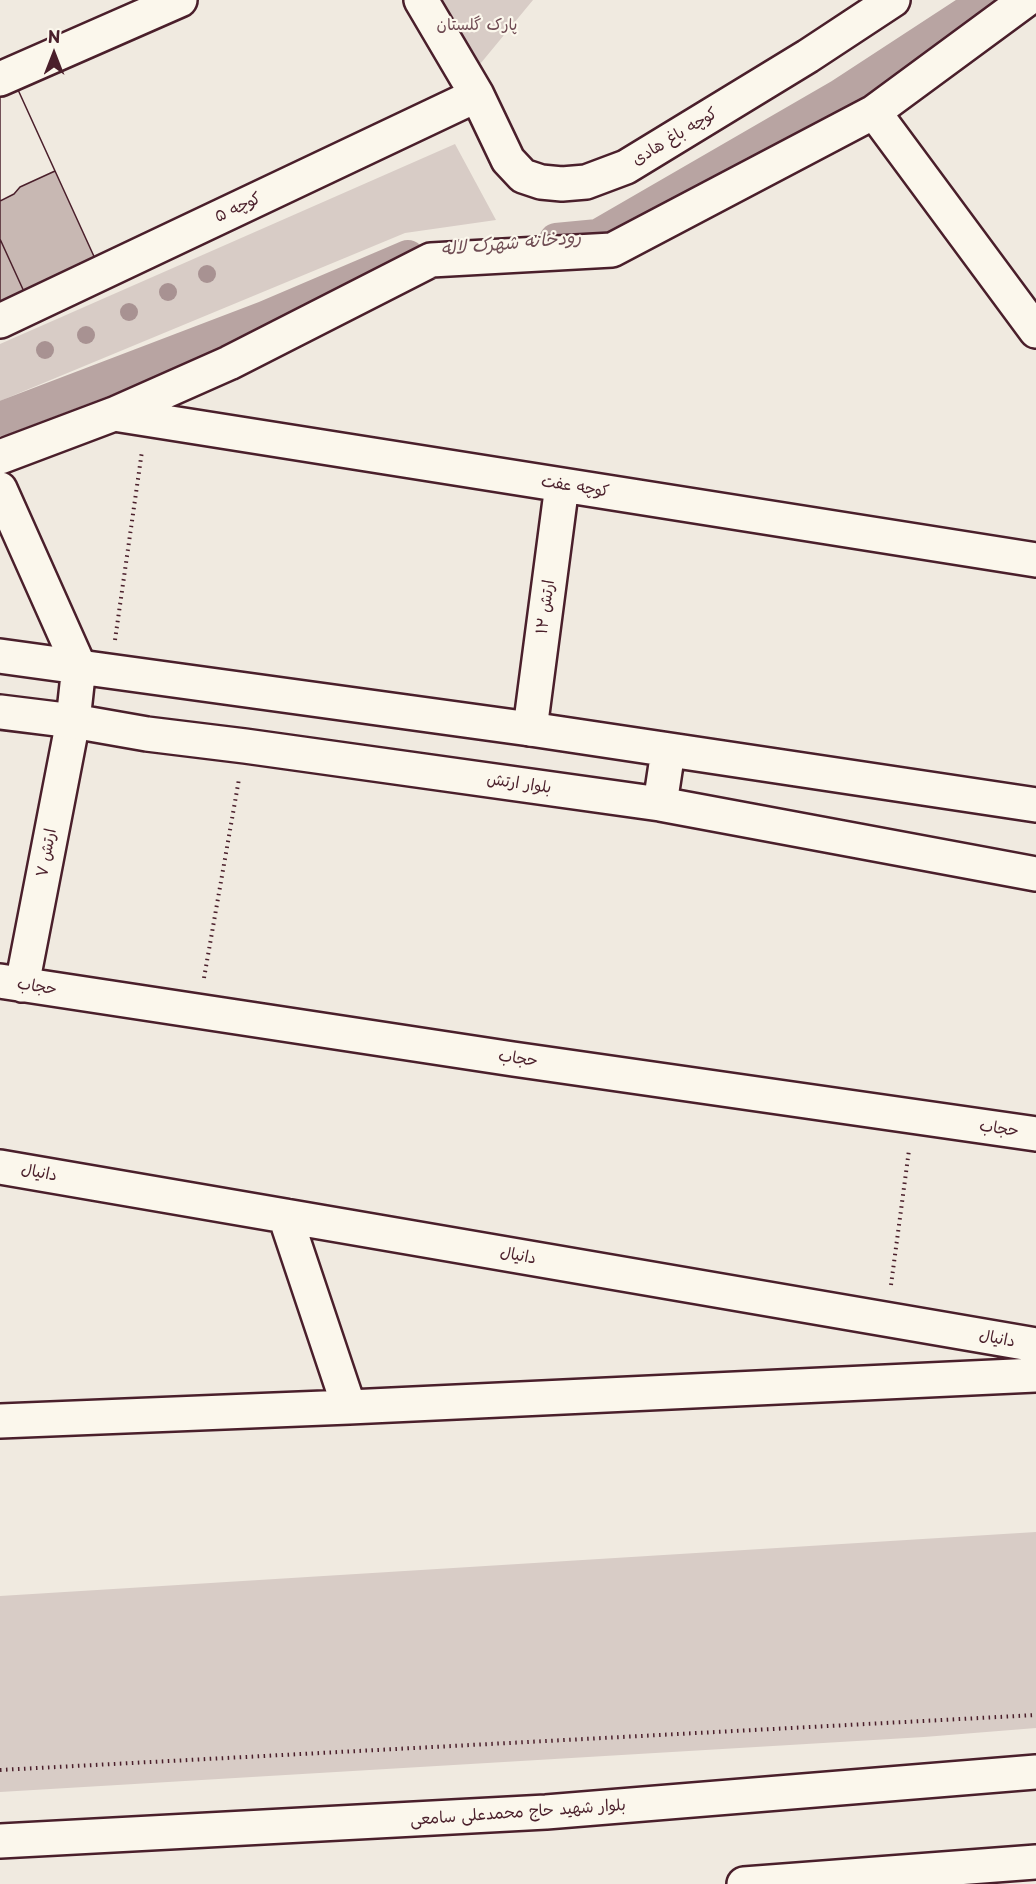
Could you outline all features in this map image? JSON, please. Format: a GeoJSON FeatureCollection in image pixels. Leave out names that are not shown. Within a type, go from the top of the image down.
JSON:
{"type":"FeatureCollection","features":[{"type":"Feature","properties":{"kind":"street"},"geometry":{"type":"LineString","coordinates":[[0,79],[180,0]]}},
{"type":"Feature","properties":{"kind":"street","name":"کوچه باغ هادی"},"geometry":{"type":"LineString","coordinates":[[421,0],[477,95],[508,160],[523,176],[541,182],[562,184],[586,182],[626,167],[798,62],[893,0]]}},
{"type":"Feature","properties":{"kind":"street"},"geometry":{"type":"LineString","coordinates":[[0,458],[114,414],[230,363],[431,260],[612,250],[874,112],[1026,0]]}},
{"type":"Feature","properties":{"kind":"street","name":"کوچه ۵"},"geometry":{"type":"LineString","coordinates":[[0,321],[477,95]]}},
{"type":"Feature","properties":{"kind":"street"},"geometry":{"type":"LineString","coordinates":[[874,112],[1036,331]]}},
{"type":"Feature","properties":{"kind":"street","name":"کوچه عفت"},"geometry":{"type":"LineString","coordinates":[[114,414],[1036,560]]}},
{"type":"Feature","properties":{"kind":"street","name":"ارتش ۱۲"},"geometry":{"type":"LineString","coordinates":[[530,729],[562,486]]}},
{"type":"Feature","properties":{"kind":"street"},"geometry":{"type":"LineString","coordinates":[[0,489],[94,668]]}},
{"type":"Feature","properties":{"kind":"street"},"geometry":{"type":"LineString","coordinates":[[0,656],[530,729],[1036,805]]}},
{"type":"Feature","properties":{"kind":"street","name":"ارتش ۷"},"geometry":{"type":"LineString","coordinates":[[11,983],[73,721],[94,668]]}},
{"type":"Feature","properties":{"kind":"street","name":"بلوار ارتش"},"geometry":{"type":"LineString","coordinates":[[0,712],[660,804],[1036,873]]}},
{"type":"Feature","properties":{"kind":"street"},"geometry":{"type":"LineString","coordinates":[[660,804],[668,751]]}},
{"type":"Feature","properties":{"kind":"street","name":"حجاب"},"geometry":{"type":"LineString","coordinates":[[11,983],[1036,1134]]}},
{"type":"Feature","properties":{"kind":"street","name":"دانیال"},"geometry":{"type":"LineString","coordinates":[[0,1167],[1036,1346]]}},
{"type":"Feature","properties":{"kind":"street"},"geometry":{"type":"LineString","coordinates":[[285,1216],[349,1407]]}},
{"type":"Feature","properties":{"kind":"street"},"geometry":{"type":"LineString","coordinates":[[0,1421],[1036,1375]]}},
{"type":"Feature","properties":{"kind":"street","name":"بلوار شهید حاج محمدعلی سامعی"},"geometry":{"type":"LineString","coordinates":[[0,1840],[546,1812],[1036,1772]]}},
{"type":"Feature","properties":{"kind":"street"},"geometry":{"type":"LineString","coordinates":[[744,1884],[1036,1862]]}},
{"type":"Feature","properties":{"kind":"path"},"geometry":{"type":"LineString","coordinates":[[94,668],[147,418]]}},
{"type":"Feature","properties":{"kind":"path"},"geometry":{"type":"LineString","coordinates":[[199,1011],[245,746]]}},
{"type":"Feature","properties":{"kind":"path"},"geometry":{"type":"LineString","coordinates":[[886,1319],[914,1117]]}},
{"type":"Feature","properties":{"kind":"path"},"geometry":{"type":"LineString","coordinates":[[0,1770],[1036,1715]]}},
{"type":"Feature","properties":{"kind":"green space","name":"پارک گلستان"},"geometry":{"type":"Polygon","coordinates":[[[435,0],[533,0],[471,75],[435,0]]]}},
{"type":"Feature","properties":{"kind":"green space"},"geometry":{"type":"Polygon","coordinates":[[[455,144],[496,220],[405,233],[0,401],[0,344],[455,144]]]}},
{"type":"Feature","properties":{"kind":"green space"},"geometry":{"type":"Polygon","coordinates":[[[1036,1532],[1036,1728],[924,1737],[0,1792],[0,1596],[1036,1532]]]}},
{"type":"Feature","properties":{"kind":"building"},"geometry":{"type":"Polygon","coordinates":[[[14,81],[97,263],[26,296],[0,239],[0,87],[14,81]]]}},
{"type":"Feature","properties":{"kind":"building"},"geometry":{"type":"Polygon","coordinates":[[[14,81],[55,171],[20,187],[14,194],[0,201],[0,87],[14,81]]]}},
{"type":"Feature","properties":{"kind":"building"},"geometry":{"type":"Polygon","coordinates":[[[0,239],[26,296],[0,308],[0,239]]]}},
{"type":"Feature","properties":{"kind":"waterway","name":"رودخانه شهرک لاله"},"geometry":{"type":"LineString","coordinates":[[556,240],[598,236],[840,96],[987,0]]}},
{"type":"Feature","properties":{"kind":"waterway","name":"رودخانه شهرک لاله"},"geometry":{"type":"LineString","coordinates":[[0,419],[265,318],[408,257]]}}]}
